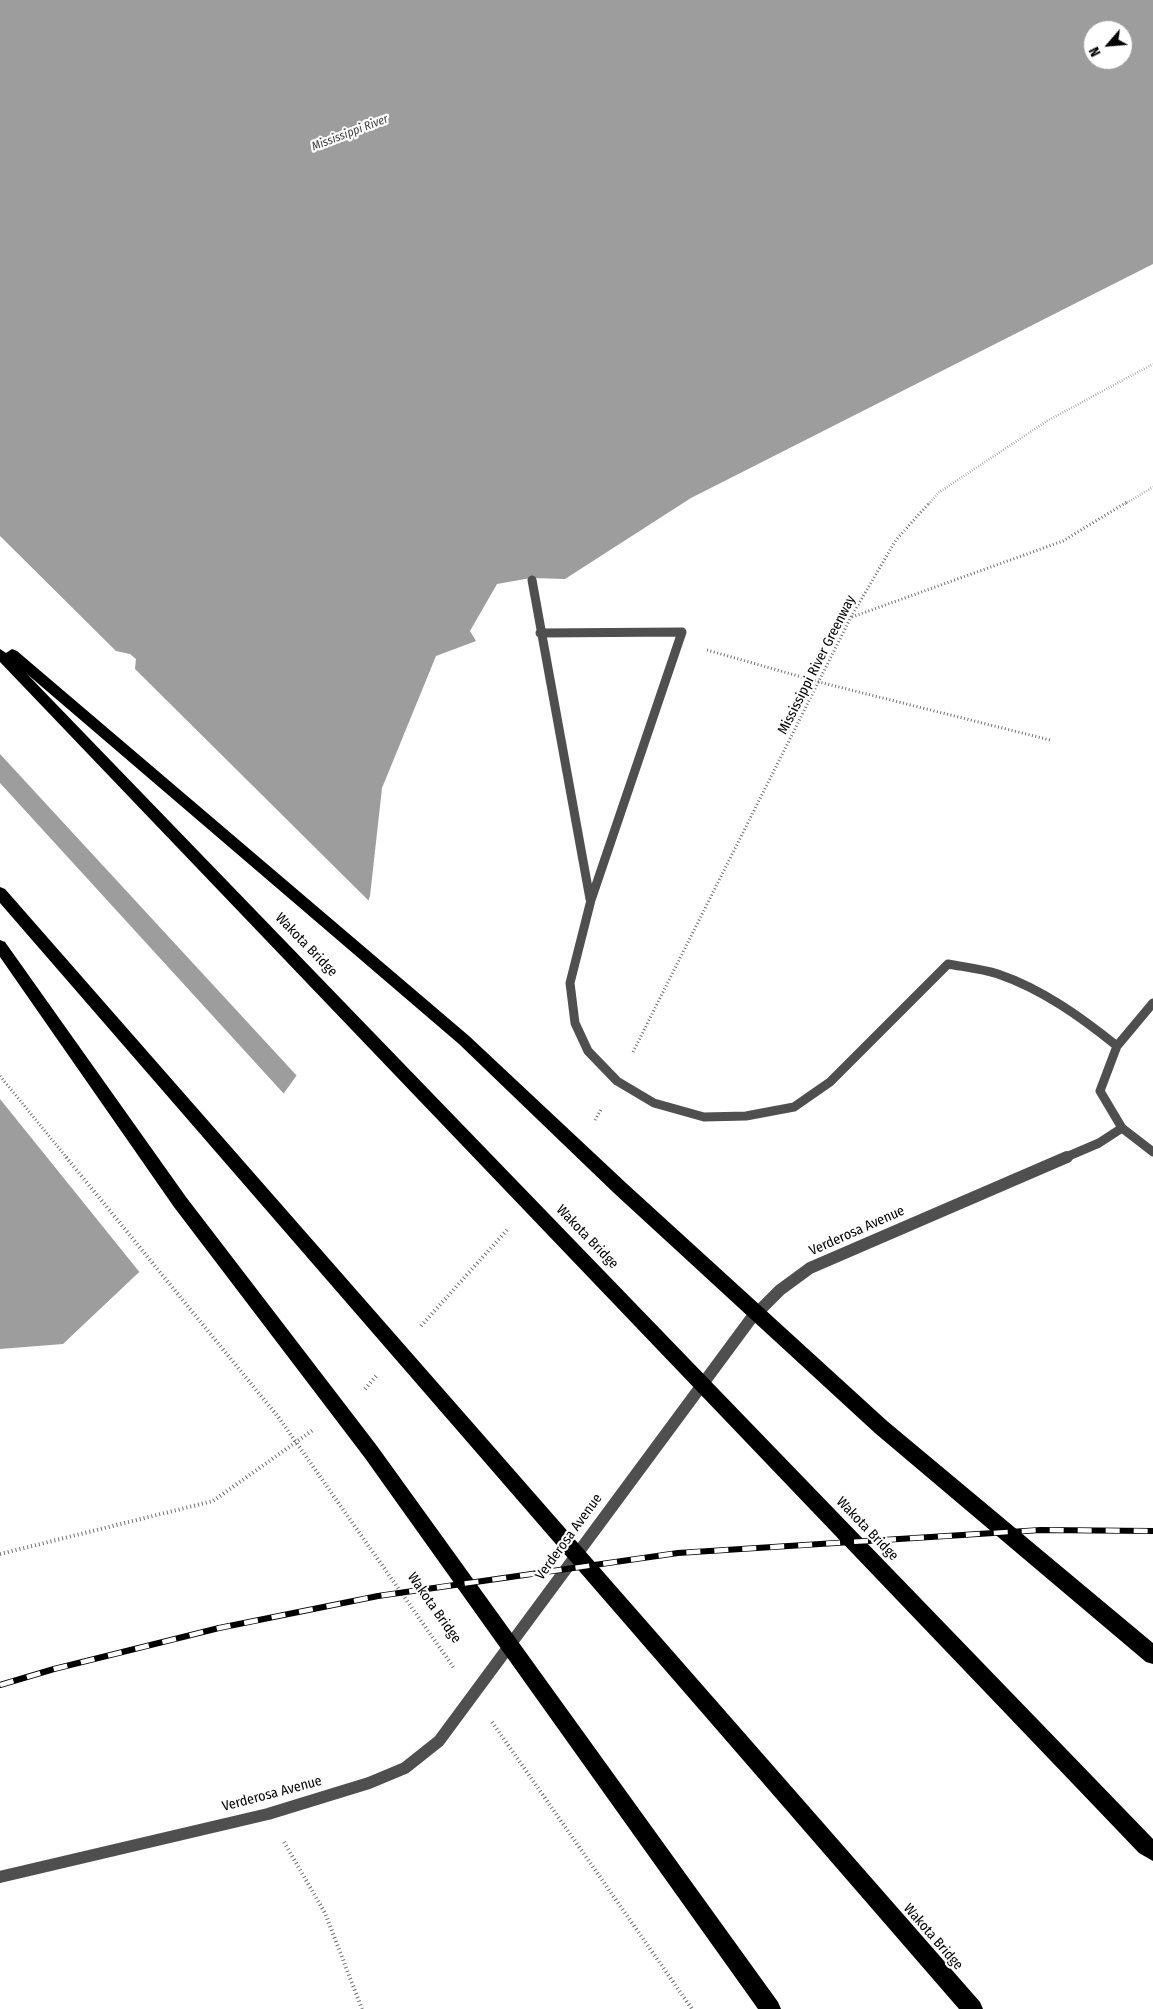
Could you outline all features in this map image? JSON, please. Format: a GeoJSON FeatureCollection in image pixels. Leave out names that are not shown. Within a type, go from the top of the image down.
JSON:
{"type":"FeatureCollection","features":[{"type":"Feature","properties":{"kind":"highway"},"geometry":{"type":"LineString","coordinates":[[0,644],[464,1040],[627,1195],[881,1427],[1153,1655]]}},
{"type":"Feature","properties":{"kind":"highway","name":"Wakota Bridge"},"geometry":{"type":"LineString","coordinates":[[0,654],[1150,1848]]}},
{"type":"Feature","properties":{"kind":"highway","name":"Wakota Bridge"},"geometry":{"type":"LineString","coordinates":[[0,893],[973,2009]]}},
{"type":"Feature","properties":{"kind":"highway"},"geometry":{"type":"LineString","coordinates":[[0,946],[180,1202],[371,1452],[771,2009]]}},
{"type":"Feature","properties":{"kind":"street"},"geometry":{"type":"LineString","coordinates":[[532,580],[540,633],[591,900]]}},
{"type":"Feature","properties":{"kind":"street"},"geometry":{"type":"LineString","coordinates":[[540,633],[682,632],[591,900],[570,983],[574,1023],[588,1051],[617,1081],[654,1103],[704,1118],[746,1116],[794,1107],[830,1082],[948,964],[997,974],[1038,992],[1085,1020],[1117,1046]]}},
{"type":"Feature","properties":{"kind":"street"},"geometry":{"type":"LineString","coordinates":[[1153,1003],[1117,1046],[1100,1091],[1122,1128],[1153,1152]]}},
{"type":"Feature","properties":{"kind":"street","name":"Verderosa Avenue"},"geometry":{"type":"LineString","coordinates":[[0,1878],[268,1814],[370,1783],[404,1768],[439,1741],[750,1320],[780,1290],[810,1268],[1099,1143],[1122,1128]]}},
{"type":"Feature","properties":{"kind":"path","name":"Mississippi River Greenway"},"geometry":{"type":"LineString","coordinates":[[617,1081],[646,1027],[851,617],[896,540],[938,493],[1047,421],[1153,364]]}},
{"type":"Feature","properties":{"kind":"path"},"geometry":{"type":"LineString","coordinates":[[851,617],[1063,541],[1153,487]]}},
{"type":"Feature","properties":{"kind":"path"},"geometry":{"type":"LineString","coordinates":[[679,642],[819,682],[1050,740]]}},
{"type":"Feature","properties":{"kind":"path","name":"Wakota Bridge"},"geometry":{"type":"LineString","coordinates":[[0,1076],[279,1418],[455,1670]]}},
{"type":"Feature","properties":{"kind":"path"},"geometry":{"type":"LineString","coordinates":[[490,1718],[692,2009]]}},
{"type":"Feature","properties":{"kind":"path"},"geometry":{"type":"LineString","coordinates":[[268,1814],[325,1913],[362,2009]]}},
{"type":"Feature","properties":{"kind":"water","name":"Mississippi River"},"geometry":{"type":"Polygon","coordinates":[[[0,0],[1153,0],[1153,264],[691,498],[565,579],[531,578],[497,584],[470,631],[476,641],[436,656],[382,788],[370,896],[317,1047],[190,1224],[63,1344],[0,1349],[0,0]]]}},
{"type":"Feature","properties":{"kind":"pier"},"geometry":{"type":"Polygon","coordinates":[[[0,536],[116,651],[130,654],[136,659],[135,669],[370,902],[319,1048],[298,1077],[0,754],[0,536]]]}},
{"type":"Feature","properties":{"kind":"pier"},"geometry":{"type":"Polygon","coordinates":[[[0,783],[285,1095],[192,1226],[141,1274],[0,1099],[0,783]]]}},
{"type":"Feature","properties":{"kind":"railway"},"geometry":{"type":"LineString","coordinates":[[0,1685],[54,1669],[219,1628],[378,1596],[678,1553],[1041,1530],[1153,1531]]}}]}
